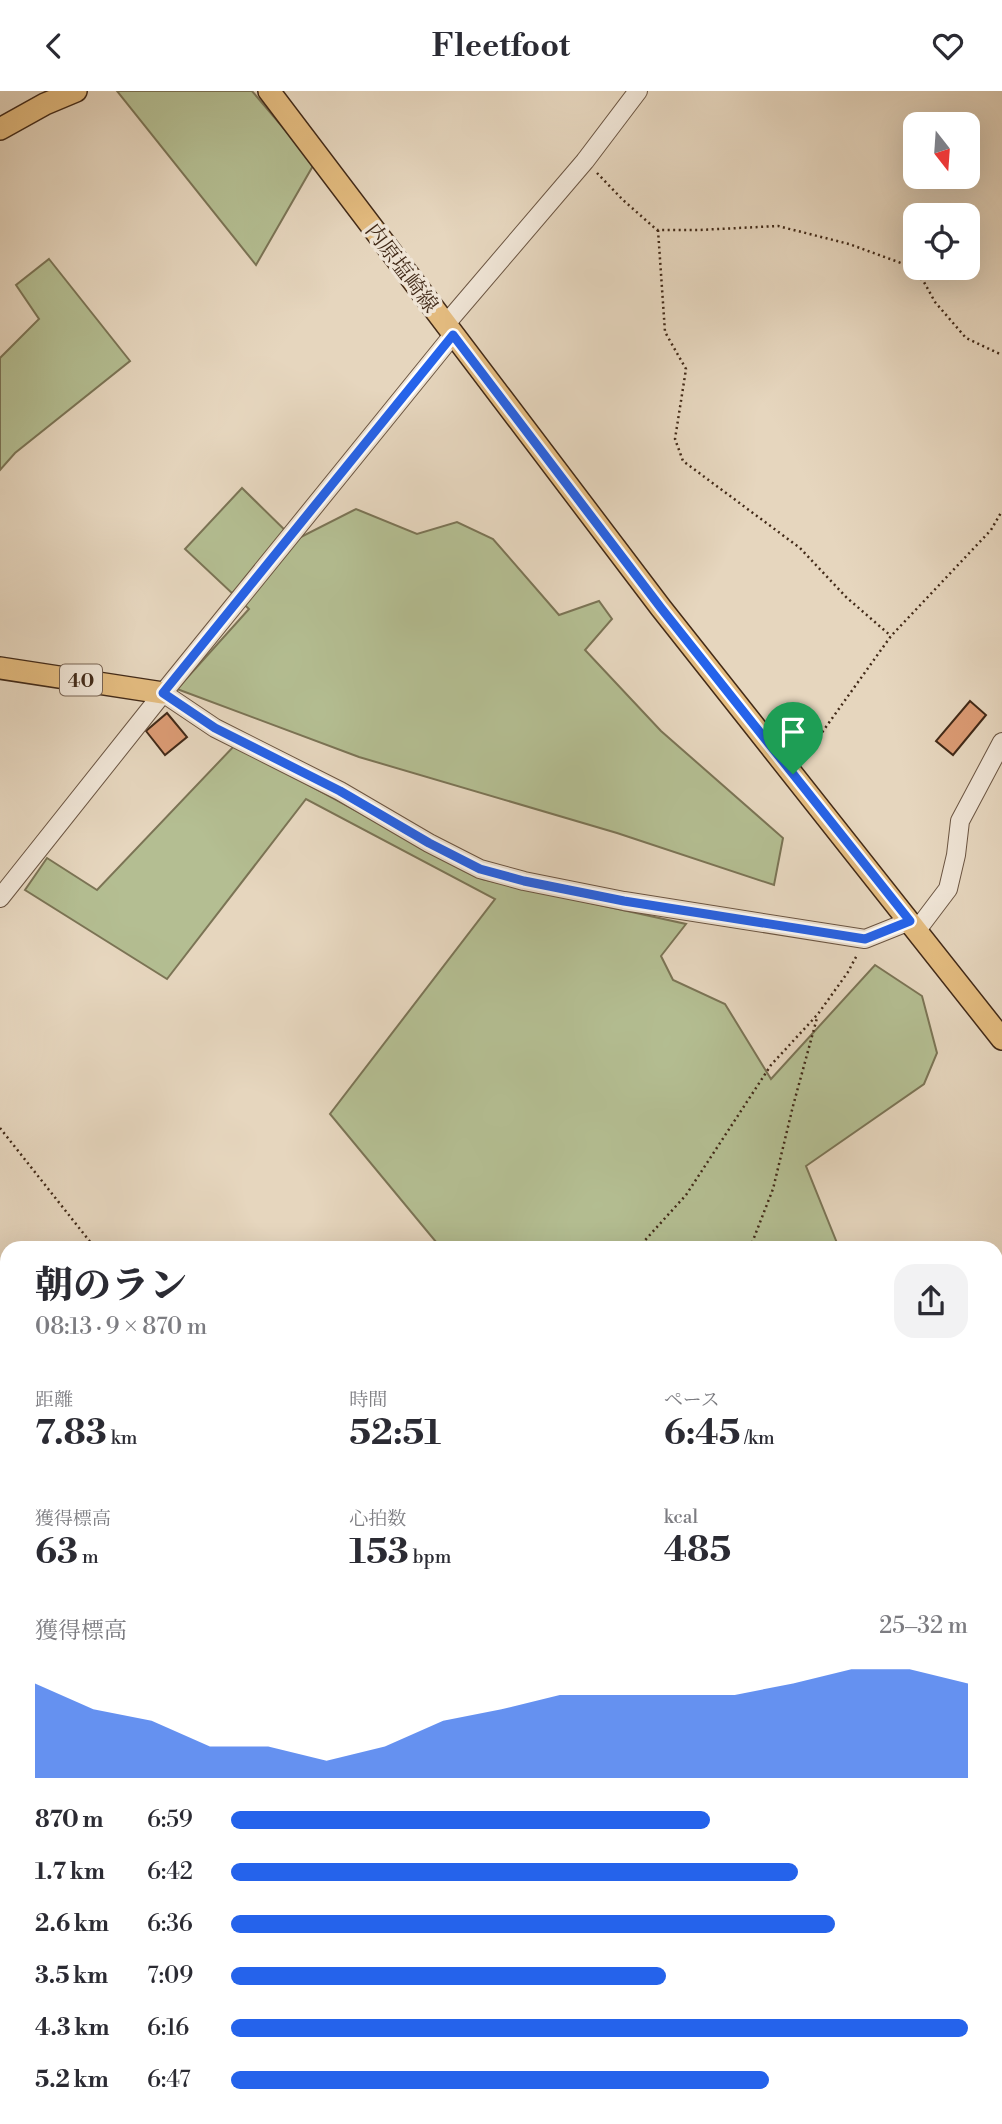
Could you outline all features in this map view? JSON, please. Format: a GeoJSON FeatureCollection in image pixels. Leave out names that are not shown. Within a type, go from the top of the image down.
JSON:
{"type":"FeatureCollection","features":[{"type":"Feature","properties":{"kind":"main road"},"geometry":{"type":"LineString","coordinates":[[0,129],[45,104],[76,91]]}},
{"type":"Feature","properties":{"kind":"main road","name":"内原塩崎線"},"geometry":{"type":"LineString","coordinates":[[269,91],[661,608],[1002,1039]]}},
{"type":"Feature","properties":{"kind":"main road","name":"40"},"geometry":{"type":"LineString","coordinates":[[0,668],[163,693]]}},
{"type":"Feature","properties":{"kind":"street"},"geometry":{"type":"LineString","coordinates":[[0,898],[638,91]]}},
{"type":"Feature","properties":{"kind":"street"},"geometry":{"type":"LineString","coordinates":[[163,693],[215,728],[340,791],[429,843],[480,869],[524,881],[624,901],[865,939],[914,925],[948,889],[960,821],[1002,742]]}},
{"type":"Feature","properties":{"kind":"path"},"geometry":{"type":"LineString","coordinates":[[585,161],[623,200],[658,230],[778,226],[849,244],[901,263],[914,271],[924,282],[935,302],[966,338],[1002,355]]}},
{"type":"Feature","properties":{"kind":"path"},"geometry":{"type":"LineString","coordinates":[[658,230],[665,332],[686,369],[675,439],[683,461],[800,548],[846,597],[891,636]]}},
{"type":"Feature","properties":{"kind":"path"},"geometry":{"type":"LineString","coordinates":[[793,774],[891,636],[991,530],[1002,511]]}},
{"type":"Feature","properties":{"kind":"path"},"geometry":{"type":"LineString","coordinates":[[644,1241],[687,1195],[771,1065],[818,1014],[848,972],[865,939]]}},
{"type":"Feature","properties":{"kind":"path"},"geometry":{"type":"LineString","coordinates":[[753,1241],[773,1189],[818,1014]]}},
{"type":"Feature","properties":{"kind":"path"},"geometry":{"type":"LineString","coordinates":[[0,1128],[89,1241]]}},
{"type":"Feature","properties":{"kind":"green space"},"geometry":{"type":"Polygon","coordinates":[[[117,91],[252,91],[314,164],[256,265],[117,91]]]}},
{"type":"Feature","properties":{"kind":"green space"},"geometry":{"type":"Polygon","coordinates":[[[49,259],[130,361],[15,453],[0,470],[0,358],[39,319],[16,285],[49,259]]]}},
{"type":"Feature","properties":{"kind":"green space"},"geometry":{"type":"Polygon","coordinates":[[[242,488],[295,540],[356,509],[417,534],[457,522],[493,539],[559,615],[599,601],[612,619],[585,650],[661,731],[783,838],[774,885],[617,833],[359,757],[177,689],[249,609],[185,549],[242,488]]]}},
{"type":"Feature","properties":{"kind":"green space"},"geometry":{"type":"Polygon","coordinates":[[[235,745],[482,879],[686,924],[661,956],[673,980],[725,1004],[771,1079],[875,965],[922,996],[937,1053],[924,1084],[806,1166],[836,1241],[435,1241],[330,1114],[495,899],[306,799],[167,979],[25,890],[47,858],[97,890],[235,745]]]}},
{"type":"Feature","properties":{"kind":"building"},"geometry":{"type":"Polygon","coordinates":[[[970,701],[986,715],[953,755],[936,741],[970,701]]]}},
{"type":"Feature","properties":{"kind":"building"},"geometry":{"type":"Polygon","coordinates":[[[167,713],[187,737],[165,755],[146,731],[167,713]]]}},
{"type":"Feature","properties":{"kind":"route"},"geometry":{"type":"LineString","coordinates":[[453,335],[661,608],[793,774],[910,921],[865,939],[624,901],[524,881],[480,869],[429,843],[340,791],[215,728],[163,693],[453,335]]}}]}
